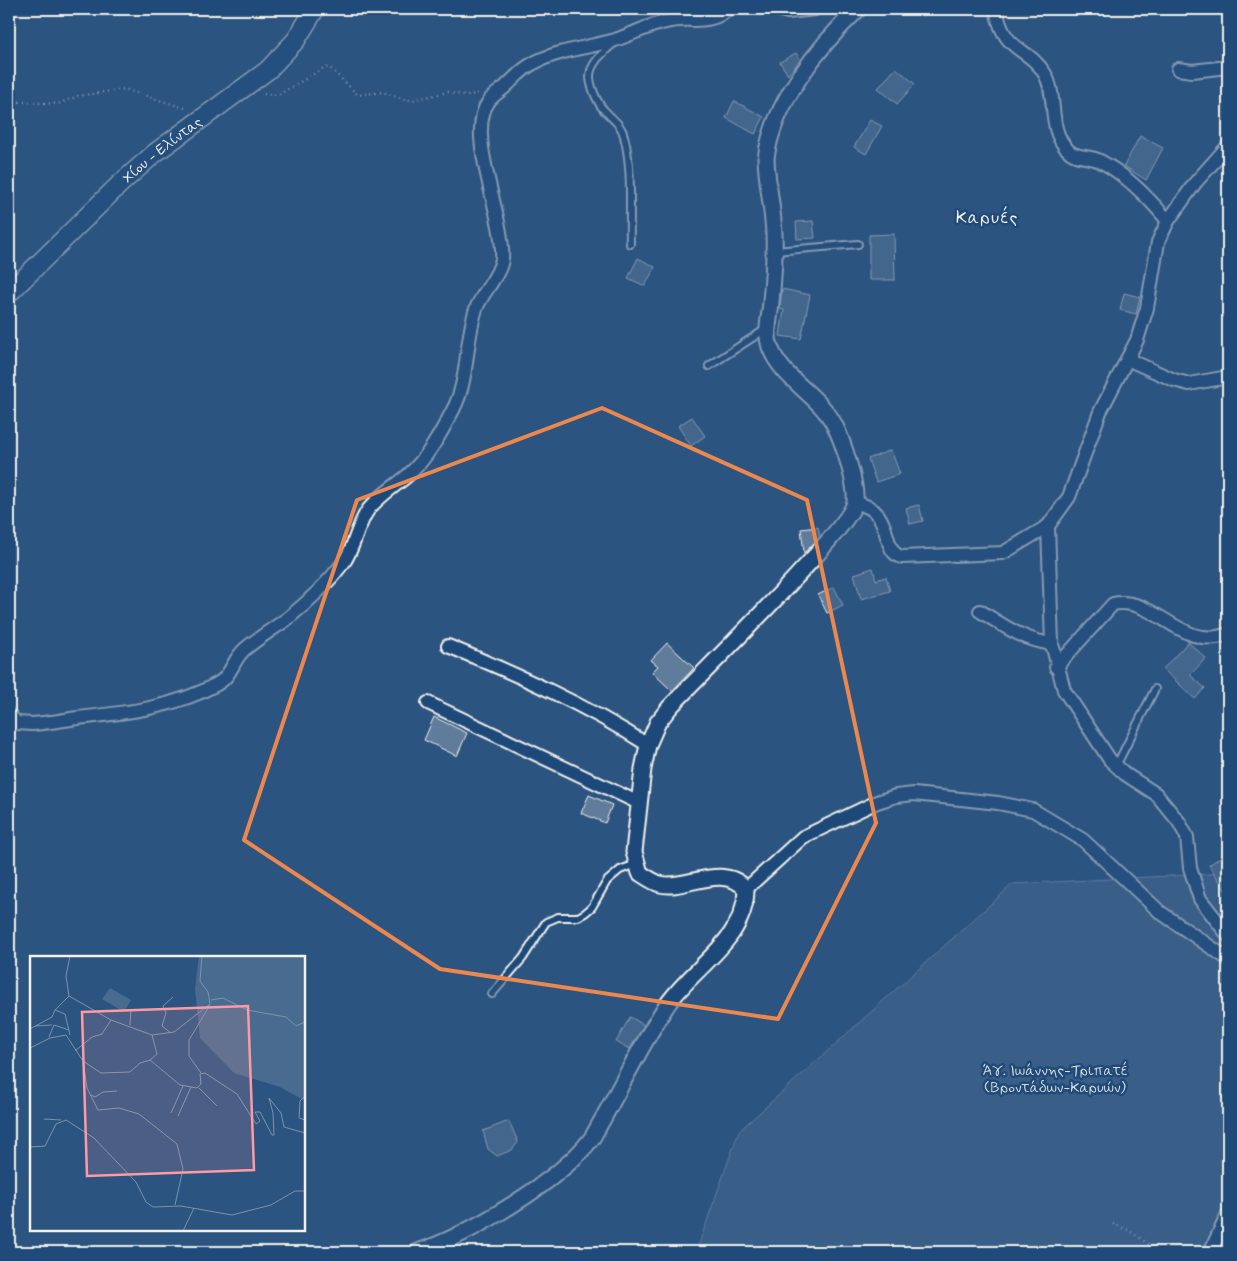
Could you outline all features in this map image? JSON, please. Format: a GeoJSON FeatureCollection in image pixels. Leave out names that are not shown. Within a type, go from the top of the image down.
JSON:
{"type":"FeatureCollection","features":[{"type":"Feature","properties":{"kind":"main road","name":"Χίου - Ελίντας"},"geometry":{"type":"LineString","coordinates":[[9,293],[121,183],[155,154],[253,83],[283,56],[316,9]]}},
{"type":"Feature","properties":{"kind":"street"},"geometry":{"type":"LineString","coordinates":[[9,715],[17,723],[32,724],[125,713],[143,710],[214,686],[230,673],[235,659],[289,617],[345,560],[369,509],[421,460],[439,434],[457,400],[476,310],[486,287],[498,272],[501,264],[500,224],[485,163],[480,130],[483,113],[489,101],[533,63],[550,56],[617,39],[660,23],[674,20],[701,22],[712,20],[730,9]]}},
{"type":"Feature","properties":{"kind":"street"},"geometry":{"type":"LineString","coordinates":[[776,9],[788,12],[815,9]]}},
{"type":"Feature","properties":{"kind":"street"},"geometry":{"type":"LineString","coordinates":[[746,889],[736,880],[718,878],[662,885],[640,872],[636,864],[634,852],[640,803],[648,745],[658,722],[670,707],[843,526],[855,503],[847,460],[834,424],[824,409],[778,362],[769,346],[767,328],[774,251],[766,159],[771,132],[777,116],[821,48],[858,9]]}},
{"type":"Feature","properties":{"kind":"street"},"geometry":{"type":"LineString","coordinates":[[996,9],[1002,33],[1014,47],[1044,74],[1049,83],[1057,130],[1066,149],[1071,154],[1092,157],[1102,162],[1136,186],[1168,221]]}},
{"type":"Feature","properties":{"kind":"street"},"geometry":{"type":"LineString","coordinates":[[1178,69],[1192,71],[1228,67]]}},
{"type":"Feature","properties":{"kind":"street"},"geometry":{"type":"LineString","coordinates":[[855,503],[867,504],[876,510],[893,552],[902,557],[1003,553],[1048,526],[1069,498],[1100,412],[1137,340],[1147,308],[1156,249],[1168,221],[1196,183],[1228,146]]}},
{"type":"Feature","properties":{"kind":"street"},"geometry":{"type":"LineString","coordinates":[[1127,359],[1174,380],[1189,384],[1228,377]]}},
{"type":"Feature","properties":{"kind":"street"},"geometry":{"type":"LineString","coordinates":[[1048,526],[1052,644],[1056,667],[1064,690],[1115,767],[1156,794],[1179,822],[1186,837],[1190,868],[1200,899],[1228,935]]}},
{"type":"Feature","properties":{"kind":"street"},"geometry":{"type":"LineString","coordinates":[[1056,667],[1113,604],[1122,602],[1146,609],[1186,632],[1207,638],[1228,634]]}},
{"type":"Feature","properties":{"kind":"street"},"geometry":{"type":"LineString","coordinates":[[980,611],[1015,634],[1033,641],[1052,644]]}},
{"type":"Feature","properties":{"kind":"street"},"geometry":{"type":"LineString","coordinates":[[448,646],[542,686],[602,715],[648,745]]}},
{"type":"Feature","properties":{"kind":"street"},"geometry":{"type":"LineString","coordinates":[[428,702],[640,803]]}},
{"type":"Feature","properties":{"kind":"street"},"geometry":{"type":"LineString","coordinates":[[418,1252],[490,1218],[552,1177],[579,1155],[604,1117],[667,1006],[699,967],[724,945],[734,931],[742,916],[746,902],[746,889],[803,837],[877,802],[896,796],[914,794],[998,803],[1033,810],[1083,840],[1160,912],[1228,960]]}},
{"type":"Feature","properties":{"kind":"street"},"geometry":{"type":"LineString","coordinates":[[1210,1252],[1228,1214]]}},
{"type":"Feature","properties":{"kind":"lane"},"geometry":{"type":"LineString","coordinates":[[617,39],[592,66],[590,76],[594,92],[604,112],[618,123],[624,136],[628,169],[630,244]]}},
{"type":"Feature","properties":{"kind":"lane"},"geometry":{"type":"LineString","coordinates":[[774,251],[858,244]]}},
{"type":"Feature","properties":{"kind":"lane"},"geometry":{"type":"LineString","coordinates":[[708,366],[767,328]]}},
{"type":"Feature","properties":{"kind":"lane"},"geometry":{"type":"LineString","coordinates":[[1115,767],[1155,689]]}},
{"type":"Feature","properties":{"kind":"lane"},"geometry":{"type":"LineString","coordinates":[[492,994],[523,958],[546,922],[558,917],[578,917],[585,913],[592,907],[607,881],[620,870],[636,864]]}},
{"type":"Feature","properties":{"kind":"path"},"geometry":{"type":"LineString","coordinates":[[240,91],[278,95],[324,68],[329,67],[358,95],[383,92],[406,100],[448,92],[467,96],[489,88],[506,87]]}},
{"type":"Feature","properties":{"kind":"path"},"geometry":{"type":"LineString","coordinates":[[9,101],[58,104],[78,96],[124,89],[184,108],[205,117]]}},
{"type":"Feature","properties":{"kind":"path"},"geometry":{"type":"LineString","coordinates":[[1113,1224],[1128,1230],[1160,1252]]}},
{"type":"Feature","properties":{"kind":"highlighted area"},"geometry":{"type":"Polygon","coordinates":[[[602,408],[807,500],[876,823],[778,1019],[440,969],[244,840],[357,500],[602,408]]]}},
{"type":"Feature","properties":{"kind":"green space","name":"Άγ. Ιωάννης-Τριπατέ (Βροντάδων-Καρυών)"},"geometry":{"type":"Polygon","coordinates":[[[1228,873],[1228,1252],[696,1252],[739,1131],[1013,884],[1228,873]]]}},
{"type":"Feature","properties":{"kind":"building"},"geometry":{"type":"Polygon","coordinates":[[[796,53],[800,60],[788,75],[780,62],[796,53]]]}},
{"type":"Feature","properties":{"kind":"building"},"geometry":{"type":"Polygon","coordinates":[[[896,68],[915,84],[897,104],[878,88],[896,68]]]}},
{"type":"Feature","properties":{"kind":"building"},"geometry":{"type":"Polygon","coordinates":[[[734,101],[764,117],[755,134],[726,118],[734,101]]]}},
{"type":"Feature","properties":{"kind":"building"},"geometry":{"type":"Polygon","coordinates":[[[870,120],[882,126],[866,154],[854,147],[870,120]]]}},
{"type":"Feature","properties":{"kind":"building"},"geometry":{"type":"Polygon","coordinates":[[[1140,136],[1163,148],[1146,180],[1124,166],[1140,136]]]}},
{"type":"Feature","properties":{"kind":"building"},"geometry":{"type":"Polygon","coordinates":[[[813,221],[815,238],[797,239],[796,222],[813,221]]]}},
{"type":"Feature","properties":{"kind":"building"},"geometry":{"type":"Polygon","coordinates":[[[894,234],[895,280],[869,280],[869,235],[894,234]]]}},
{"type":"Feature","properties":{"kind":"building"},"geometry":{"type":"Polygon","coordinates":[[[638,258],[655,267],[645,286],[628,278],[638,258]]]}},
{"type":"Feature","properties":{"kind":"building"},"geometry":{"type":"Polygon","coordinates":[[[782,289],[810,295],[801,339],[780,336],[784,310],[780,309],[782,289]]]}},
{"type":"Feature","properties":{"kind":"building"},"geometry":{"type":"Polygon","coordinates":[[[1124,293],[1140,297],[1136,314],[1120,310],[1124,293]]]}},
{"type":"Feature","properties":{"kind":"building"},"geometry":{"type":"Polygon","coordinates":[[[692,417],[705,436],[691,446],[678,426],[692,417]]]}},
{"type":"Feature","properties":{"kind":"building"},"geometry":{"type":"Polygon","coordinates":[[[891,450],[900,474],[876,482],[868,459],[891,450]]]}},
{"type":"Feature","properties":{"kind":"building"},"geometry":{"type":"Polygon","coordinates":[[[919,505],[923,521],[910,524],[906,508],[919,505]]]}},
{"type":"Feature","properties":{"kind":"building"},"geometry":{"type":"Polygon","coordinates":[[[818,527],[820,537],[804,553],[801,529],[818,527]]]}},
{"type":"Feature","properties":{"kind":"building"},"geometry":{"type":"Polygon","coordinates":[[[873,568],[876,580],[886,577],[890,591],[861,599],[854,574],[873,568]]]}},
{"type":"Feature","properties":{"kind":"building"},"geometry":{"type":"Polygon","coordinates":[[[834,587],[843,605],[827,613],[818,595],[834,587]]]}},
{"type":"Feature","properties":{"kind":"building"},"geometry":{"type":"Polygon","coordinates":[[[1188,642],[1206,658],[1190,675],[1205,688],[1195,699],[1163,669],[1188,642]]]}},
{"type":"Feature","properties":{"kind":"building"},"geometry":{"type":"Polygon","coordinates":[[[667,643],[694,668],[672,691],[652,672],[658,666],[651,660],[667,643]]]}},
{"type":"Feature","properties":{"kind":"building"},"geometry":{"type":"Polygon","coordinates":[[[434,717],[467,733],[457,756],[424,740],[434,717]]]}},
{"type":"Feature","properties":{"kind":"building"},"geometry":{"type":"Polygon","coordinates":[[[589,795],[612,805],[605,823],[581,813],[589,795]]]}},
{"type":"Feature","properties":{"kind":"building"},"geometry":{"type":"Polygon","coordinates":[[[1228,852],[1228,894],[1209,865],[1228,852]]]}},
{"type":"Feature","properties":{"kind":"building"},"geometry":{"type":"Polygon","coordinates":[[[630,1017],[644,1025],[630,1049],[616,1042],[630,1017]]]}},
{"type":"Feature","properties":{"kind":"building"},"geometry":{"type":"Polygon","coordinates":[[[509,1121],[518,1142],[512,1150],[497,1156],[488,1149],[483,1131],[509,1121]]]}},
{"type":"Feature","properties":{"kind":"district","name":"Καρυές"},"geometry":{"type":"Point","coordinates":[987,217]}}]}
